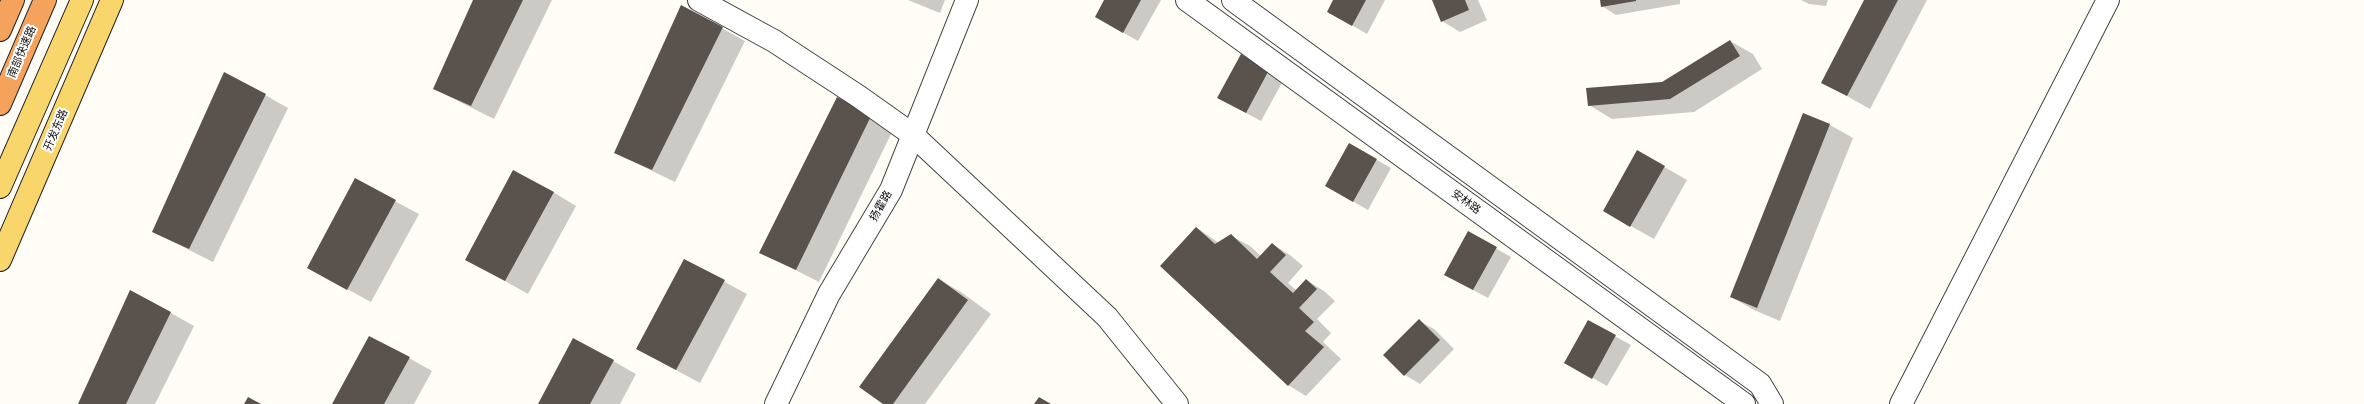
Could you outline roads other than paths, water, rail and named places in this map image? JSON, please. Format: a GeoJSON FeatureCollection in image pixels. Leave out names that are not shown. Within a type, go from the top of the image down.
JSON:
{"type":"FeatureCollection","features":[{"type":"Feature","properties":{"kind":"highway"},"geometry":{"type":"LineString","coordinates":[[0,30],[13,0]]}},
{"type":"Feature","properties":{"kind":"highway","name":"南部快速路"},"geometry":{"type":"LineString","coordinates":[[0,104],[45,0]]}},
{"type":"Feature","properties":{"kind":"main road"},"geometry":{"type":"LineString","coordinates":[[0,187],[82,0]]}},
{"type":"Feature","properties":{"kind":"main road","name":"开发东路"},"geometry":{"type":"LineString","coordinates":[[0,260],[112,0]]}},
{"type":"Feature","properties":{"kind":"street"},"geometry":{"type":"LineString","coordinates":[[699,0],[774,41],[858,96],[913,135],[1107,317],[1177,404]]}},
{"type":"Feature","properties":{"kind":"street","name":"扬霍路"},"geometry":{"type":"LineString","coordinates":[[776,404],[829,294],[891,190],[967,0]]}},
{"type":"Feature","properties":{"kind":"street","name":"安林路"},"geometry":{"type":"LineString","coordinates":[[1187,0],[1744,404]]}},
{"type":"Feature","properties":{"kind":"street"},"geometry":{"type":"LineString","coordinates":[[1233,0],[1760,384],[1772,404]]}},
{"type":"Feature","properties":{"kind":"street"},"geometry":{"type":"LineString","coordinates":[[1901,404],[2108,0]]}},
{"type":"Feature","properties":{"kind":"street"},"geometry":{"type":"LineString","coordinates":[[1456,195],[1468,172]]}}]}
